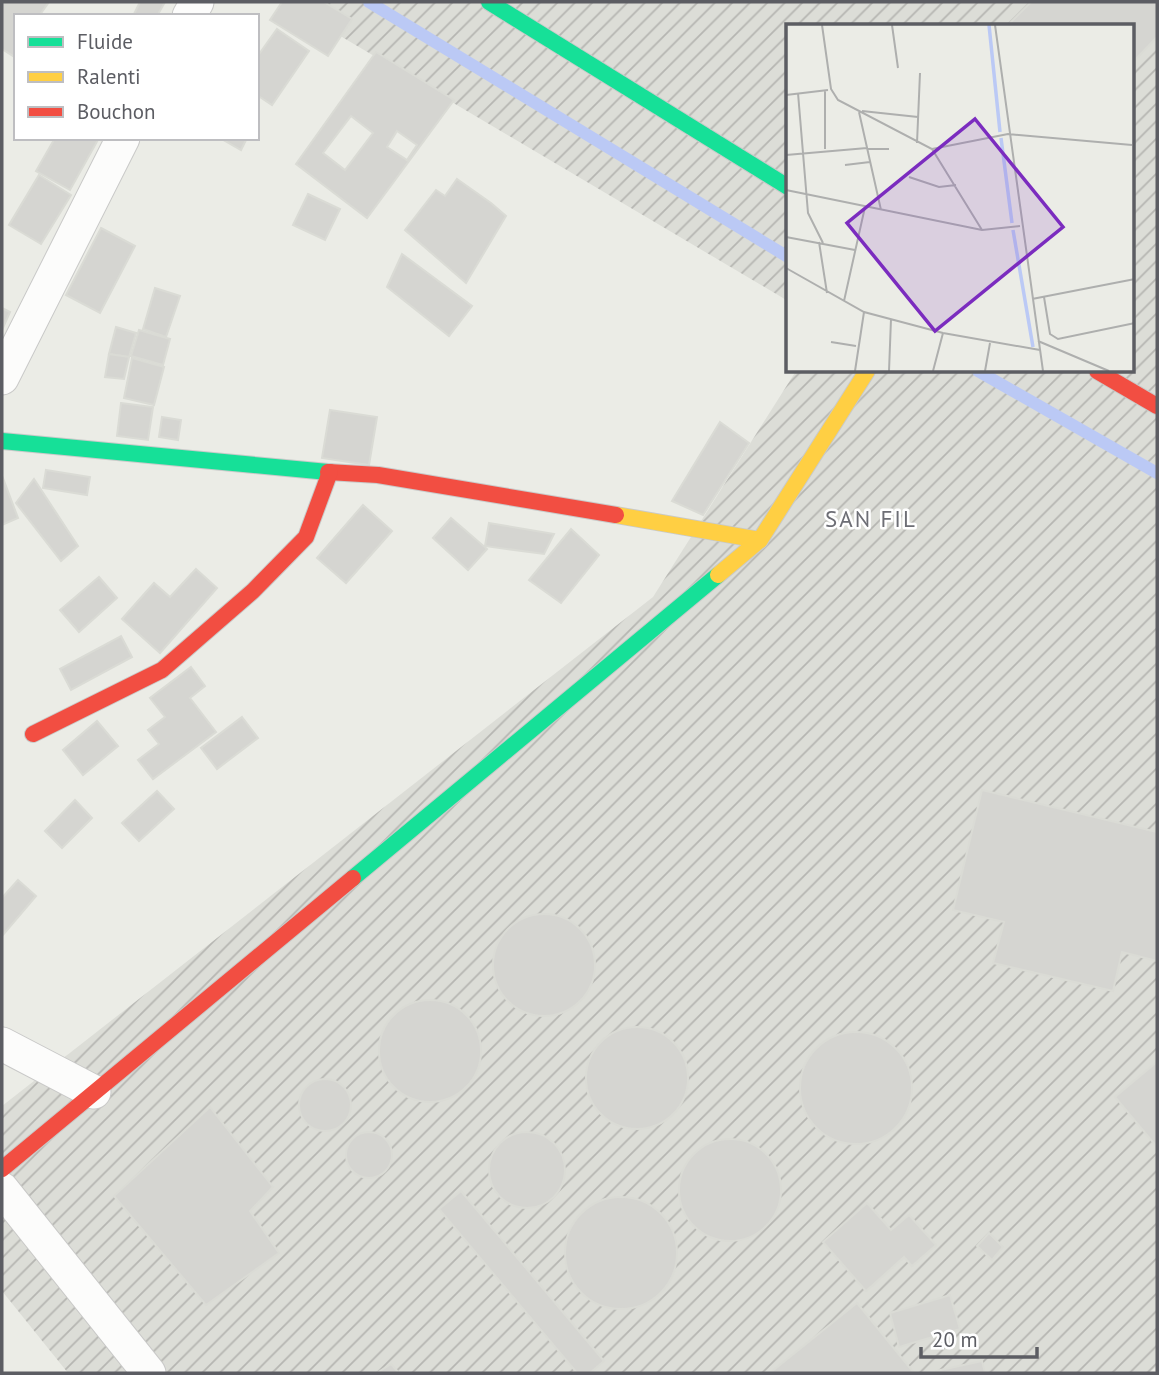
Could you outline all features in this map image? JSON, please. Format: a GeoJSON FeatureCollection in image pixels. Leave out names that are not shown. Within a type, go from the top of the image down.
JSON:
{"type":"FeatureCollection","features":[{"type":"Feature","properties":{"kind":"street"},"geometry":{"type":"LineString","coordinates":[[489,2],[786,186]]}},
{"type":"Feature","properties":{"kind":"street"},"geometry":{"type":"LineString","coordinates":[[2,378],[122,140]]}},
{"type":"Feature","properties":{"kind":"street"},"geometry":{"type":"LineString","coordinates":[[2,1169],[760,540],[866,373]]}},
{"type":"Feature","properties":{"kind":"street"},"geometry":{"type":"LineString","coordinates":[[1100,373],[1157,406]]}},
{"type":"Feature","properties":{"kind":"street"},"geometry":{"type":"LineString","coordinates":[[2,441],[378,475],[760,540]]}},
{"type":"Feature","properties":{"kind":"street"},"geometry":{"type":"LineString","coordinates":[[33,734],[162,670],[253,591],[306,537],[330,472]]}},
{"type":"Feature","properties":{"kind":"street"},"geometry":{"type":"LineString","coordinates":[[2,1044],[94,1092]]}},
{"type":"Feature","properties":{"kind":"street"},"geometry":{"type":"LineString","coordinates":[[2,1188],[149,1373]]}},
{"type":"Feature","properties":{"kind":"shaded area"},"geometry":{"type":"Polygon","coordinates":[[[283,2],[1157,2],[1157,1366],[1149,1373],[68,1373],[2,1291],[2,1106],[653,597],[795,373],[1134,373],[1134,24],[786,24],[786,300],[283,2]]]}},
{"type":"Feature","properties":{"kind":"building"},"geometry":{"type":"Polygon","coordinates":[[[2,2],[49,2],[40,14],[14,14],[14,54],[2,49],[2,2]]]}},
{"type":"Feature","properties":{"kind":"building"},"geometry":{"type":"Polygon","coordinates":[[[140,2],[165,2],[158,14],[134,14],[140,2]]]}},
{"type":"Feature","properties":{"kind":"building"},"geometry":{"type":"Polygon","coordinates":[[[282,2],[324,2],[352,19],[328,56],[270,20],[282,2]]]}},
{"type":"Feature","properties":{"kind":"building"},"geometry":{"type":"Polygon","coordinates":[[[1031,2],[1157,2],[1157,37],[1134,61],[1134,24],[1009,24],[1031,2]]]}},
{"type":"Feature","properties":{"kind":"building"},"geometry":{"type":"Polygon","coordinates":[[[277,29],[309,51],[272,105],[259,96],[259,54],[277,29]]]}},
{"type":"Feature","properties":{"kind":"building"},"geometry":{"type":"Polygon","coordinates":[[[376,52],[454,100],[367,218],[296,164],[376,52]],[[351,116],[323,153],[345,170],[373,133],[351,116]],[[397,131],[387,147],[407,160],[417,145],[397,131]]]}},
{"type":"Feature","properties":{"kind":"building"},"geometry":{"type":"Polygon","coordinates":[[[54,140],[98,140],[70,190],[36,171],[54,140]]]}},
{"type":"Feature","properties":{"kind":"building"},"geometry":{"type":"Polygon","coordinates":[[[224,140],[246,140],[241,150],[224,140]]]}},
{"type":"Feature","properties":{"kind":"building"},"geometry":{"type":"Polygon","coordinates":[[[39,175],[71,195],[41,244],[9,225],[39,175]]]}},
{"type":"Feature","properties":{"kind":"building"},"geometry":{"type":"Polygon","coordinates":[[[457,179],[506,216],[466,283],[405,230],[436,190],[445,196],[457,179]]]}},
{"type":"Feature","properties":{"kind":"building"},"geometry":{"type":"Polygon","coordinates":[[[308,194],[340,209],[325,240],[293,225],[308,194]]]}},
{"type":"Feature","properties":{"kind":"building"},"geometry":{"type":"Polygon","coordinates":[[[101,228],[135,246],[100,313],[66,295],[101,228]]]}},
{"type":"Feature","properties":{"kind":"building"},"geometry":{"type":"Polygon","coordinates":[[[402,254],[472,306],[449,336],[387,287],[402,254]]]}},
{"type":"Feature","properties":{"kind":"building"},"geometry":{"type":"Polygon","coordinates":[[[155,288],[180,296],[166,337],[143,329],[155,288]]]}},
{"type":"Feature","properties":{"kind":"building"},"geometry":{"type":"Polygon","coordinates":[[[2,308],[10,312],[2,330],[2,308]]]}},
{"type":"Feature","properties":{"kind":"building"},"geometry":{"type":"Polygon","coordinates":[[[116,327],[136,333],[129,357],[109,354],[116,327]]]}},
{"type":"Feature","properties":{"kind":"building"},"geometry":{"type":"Polygon","coordinates":[[[139,330],[170,339],[163,365],[131,356],[139,330]]]}},
{"type":"Feature","properties":{"kind":"building"},"geometry":{"type":"Polygon","coordinates":[[[109,354],[129,357],[124,379],[105,377],[109,354]]]}},
{"type":"Feature","properties":{"kind":"building"},"geometry":{"type":"Polygon","coordinates":[[[132,358],[164,367],[154,405],[124,398],[132,358]]]}},
{"type":"Feature","properties":{"kind":"building"},"geometry":{"type":"Polygon","coordinates":[[[121,403],[153,407],[148,440],[117,436],[121,403]]]}},
{"type":"Feature","properties":{"kind":"building"},"geometry":{"type":"Polygon","coordinates":[[[330,410],[377,417],[369,465],[322,458],[330,410]]]}},
{"type":"Feature","properties":{"kind":"building"},"geometry":{"type":"Polygon","coordinates":[[[162,417],[181,420],[178,440],[159,437],[162,417]]]}},
{"type":"Feature","properties":{"kind":"building"},"geometry":{"type":"Polygon","coordinates":[[[720,422],[749,443],[703,515],[672,501],[720,422]]]}},
{"type":"Feature","properties":{"kind":"building"},"geometry":{"type":"Polygon","coordinates":[[[46,470],[90,477],[87,495],[43,488],[46,470]]]}},
{"type":"Feature","properties":{"kind":"building"},"geometry":{"type":"Polygon","coordinates":[[[2,479],[18,518],[2,525],[2,479]]]}},
{"type":"Feature","properties":{"kind":"building"},"geometry":{"type":"Polygon","coordinates":[[[34,479],[78,546],[61,561],[16,503],[34,479]]]}},
{"type":"Feature","properties":{"kind":"building"},"geometry":{"type":"Polygon","coordinates":[[[363,505],[392,531],[346,583],[317,558],[363,505]]]}},
{"type":"Feature","properties":{"kind":"building"},"geometry":{"type":"Polygon","coordinates":[[[451,518],[487,549],[468,570],[433,538],[451,518]]]}},
{"type":"Feature","properties":{"kind":"building"},"geometry":{"type":"Polygon","coordinates":[[[489,523],[554,534],[544,554],[485,546],[489,523]]]}},
{"type":"Feature","properties":{"kind":"building"},"geometry":{"type":"Polygon","coordinates":[[[571,529],[599,555],[561,603],[529,580],[571,529]]]}},
{"type":"Feature","properties":{"kind":"building"},"geometry":{"type":"Polygon","coordinates":[[[196,569],[217,588],[160,653],[122,619],[154,583],[170,597],[196,569]]]}},
{"type":"Feature","properties":{"kind":"building"},"geometry":{"type":"Polygon","coordinates":[[[99,577],[117,598],[79,632],[60,610],[99,577]]]}},
{"type":"Feature","properties":{"kind":"building"},"geometry":{"type":"Polygon","coordinates":[[[121,636],[132,657],[71,690],[60,669],[121,636]]]}},
{"type":"Feature","properties":{"kind":"building"},"geometry":{"type":"Polygon","coordinates":[[[191,667],[205,686],[190,698],[216,732],[153,779],[138,760],[159,744],[148,730],[165,717],[150,698],[191,667]]]}},
{"type":"Feature","properties":{"kind":"building"},"geometry":{"type":"Polygon","coordinates":[[[242,717],[258,738],[217,769],[201,748],[242,717]]]}},
{"type":"Feature","properties":{"kind":"building"},"geometry":{"type":"Polygon","coordinates":[[[97,721],[118,746],[83,775],[63,750],[97,721]]]}},
{"type":"Feature","properties":{"kind":"building"},"geometry":{"type":"Polygon","coordinates":[[[982,790],[1157,832],[1157,961],[1122,952],[1113,991],[993,963],[1004,922],[953,910],[982,790]]]}},
{"type":"Feature","properties":{"kind":"building"},"geometry":{"type":"Polygon","coordinates":[[[157,791],[174,809],[139,841],[122,823],[157,791]]]}},
{"type":"Feature","properties":{"kind":"building"},"geometry":{"type":"Polygon","coordinates":[[[75,800],[92,818],[62,848],[45,831],[75,800]]]}},
{"type":"Feature","properties":{"kind":"building"},"geometry":{"type":"Polygon","coordinates":[[[18,880],[36,896],[2,936],[2,898],[18,880]]]}},
{"type":"Feature","properties":{"kind":"building"},"geometry":{"type":"Polygon","coordinates":[[[544,914],[563,918],[580,929],[591,946],[595,965],[591,984],[580,1001],[563,1012],[544,1016],[525,1012],[508,1001],[497,984],[493,965],[497,946],[508,929],[525,918],[544,914]]]}},
{"type":"Feature","properties":{"kind":"building"},"geometry":{"type":"Polygon","coordinates":[[[430,1000],[449,1004],[466,1015],[477,1032],[481,1051],[477,1070],[466,1087],[449,1098],[430,1102],[411,1098],[394,1087],[383,1070],[379,1051],[383,1032],[394,1015],[411,1004],[430,1000]]]}},
{"type":"Feature","properties":{"kind":"building"},"geometry":{"type":"Polygon","coordinates":[[[637,1027],[656,1031],[673,1042],[684,1059],[688,1078],[684,1097],[673,1114],[656,1125],[637,1129],[618,1125],[601,1114],[590,1097],[586,1078],[590,1059],[601,1042],[618,1031],[637,1027]]]}},
{"type":"Feature","properties":{"kind":"building"},"geometry":{"type":"Polygon","coordinates":[[[856,1032],[877,1036],[896,1048],[908,1067],[912,1088],[908,1109],[896,1128],[877,1140],[856,1144],[835,1140],[816,1128],[804,1109],[800,1088],[804,1067],[816,1048],[835,1036],[856,1032]]]}},
{"type":"Feature","properties":{"kind":"building"},"geometry":{"type":"Polygon","coordinates":[[[1157,1062],[1157,1147],[1115,1097],[1157,1062]]]}},
{"type":"Feature","properties":{"kind":"building"},"geometry":{"type":"Polygon","coordinates":[[[325,1079],[335,1081],[343,1087],[349,1095],[349,1115],[343,1123],[335,1129],[325,1131],[315,1129],[307,1123],[301,1115],[299,1105],[301,1095],[307,1087],[315,1081],[325,1079]]]}},
{"type":"Feature","properties":{"kind":"building"},"geometry":{"type":"Polygon","coordinates":[[[210,1107],[273,1187],[250,1211],[279,1253],[206,1305],[114,1196],[210,1107]]]}},
{"type":"Feature","properties":{"kind":"building"},"geometry":{"type":"Polygon","coordinates":[[[369,1132],[385,1139],[392,1155],[385,1171],[369,1178],[353,1171],[346,1155],[353,1139],[369,1132]]]}},
{"type":"Feature","properties":{"kind":"building"},"geometry":{"type":"Polygon","coordinates":[[[527,1132],[542,1135],[554,1143],[562,1155],[565,1170],[562,1185],[554,1197],[542,1205],[527,1208],[512,1205],[500,1197],[492,1185],[489,1170],[492,1155],[500,1143],[512,1135],[527,1132]]]}},
{"type":"Feature","properties":{"kind":"building"},"geometry":{"type":"Polygon","coordinates":[[[730,1139],[749,1143],[766,1154],[777,1171],[781,1190],[777,1209],[766,1226],[749,1237],[730,1241],[711,1237],[694,1226],[683,1209],[679,1190],[683,1171],[694,1154],[711,1143],[730,1139]]]}},
{"type":"Feature","properties":{"kind":"building"},"geometry":{"type":"Polygon","coordinates":[[[461,1191],[604,1361],[590,1373],[577,1373],[439,1209],[461,1191]]]}},
{"type":"Feature","properties":{"kind":"building"},"geometry":{"type":"Polygon","coordinates":[[[621,1197],[643,1201],[661,1213],[673,1231],[677,1253],[673,1275],[661,1293],[643,1305],[621,1309],[599,1305],[581,1293],[569,1275],[565,1253],[569,1231],[581,1213],[599,1201],[621,1197]]]}},
{"type":"Feature","properties":{"kind":"building"},"geometry":{"type":"Polygon","coordinates":[[[867,1203],[891,1230],[909,1215],[936,1245],[912,1266],[904,1257],[866,1291],[823,1242],[867,1203]]]}},
{"type":"Feature","properties":{"kind":"building"},"geometry":{"type":"Polygon","coordinates":[[[989,1233],[1003,1247],[992,1260],[977,1246],[989,1233]]]}},
{"type":"Feature","properties":{"kind":"building"},"geometry":{"type":"Polygon","coordinates":[[[950,1295],[960,1329],[899,1347],[890,1313],[950,1295]]]}},
{"type":"Feature","properties":{"kind":"building"},"geometry":{"type":"Polygon","coordinates":[[[857,1303],[914,1373],[770,1373],[857,1303]]]}},
{"type":"Feature","properties":{"kind":"building"},"geometry":{"type":"Polygon","coordinates":[[[982,1361],[985,1373],[936,1371],[982,1361]]]}},
{"type":"Feature","properties":{"kind":"building"},"geometry":{"type":"Polygon","coordinates":[[[391,1364],[399,1373],[377,1373],[391,1364]]]}},
{"type":"Feature","properties":{"kind":"waterway"},"geometry":{"type":"LineString","coordinates":[[369,2],[786,256]]}},
{"type":"Feature","properties":{"kind":"waterway"},"geometry":{"type":"LineString","coordinates":[[982,373],[1157,473]]}},
{"type":"Feature","properties":{"kind":"traffic: fast"},"geometry":{"type":"LineString","coordinates":[[489,2],[786,186]]}},
{"type":"Feature","properties":{"kind":"traffic: fast"},"geometry":{"type":"LineString","coordinates":[[2,441],[328,472]]}},
{"type":"Feature","properties":{"kind":"traffic: fast"},"geometry":{"type":"LineString","coordinates":[[353,878],[718,575]]}},
{"type":"Feature","properties":{"kind":"traffic: slow"},"geometry":{"type":"LineString","coordinates":[[718,575],[760,540],[866,373]]}},
{"type":"Feature","properties":{"kind":"traffic: slow"},"geometry":{"type":"LineString","coordinates":[[616,515],[760,540]]}},
{"type":"Feature","properties":{"kind":"traffic: jam"},"geometry":{"type":"LineString","coordinates":[[1100,373],[1157,406]]}},
{"type":"Feature","properties":{"kind":"traffic: jam"},"geometry":{"type":"LineString","coordinates":[[328,472],[378,475],[616,515]]}},
{"type":"Feature","properties":{"kind":"traffic: jam"},"geometry":{"type":"LineString","coordinates":[[33,734],[162,670],[253,591],[306,537],[330,472]]}},
{"type":"Feature","properties":{"kind":"traffic: jam"},"geometry":{"type":"LineString","coordinates":[[2,1169],[353,878]]}},
{"type":"Feature","properties":{"kind":"district","name":"SAN FIL"},"geometry":{"type":"Point","coordinates":[871,519]}}]}
